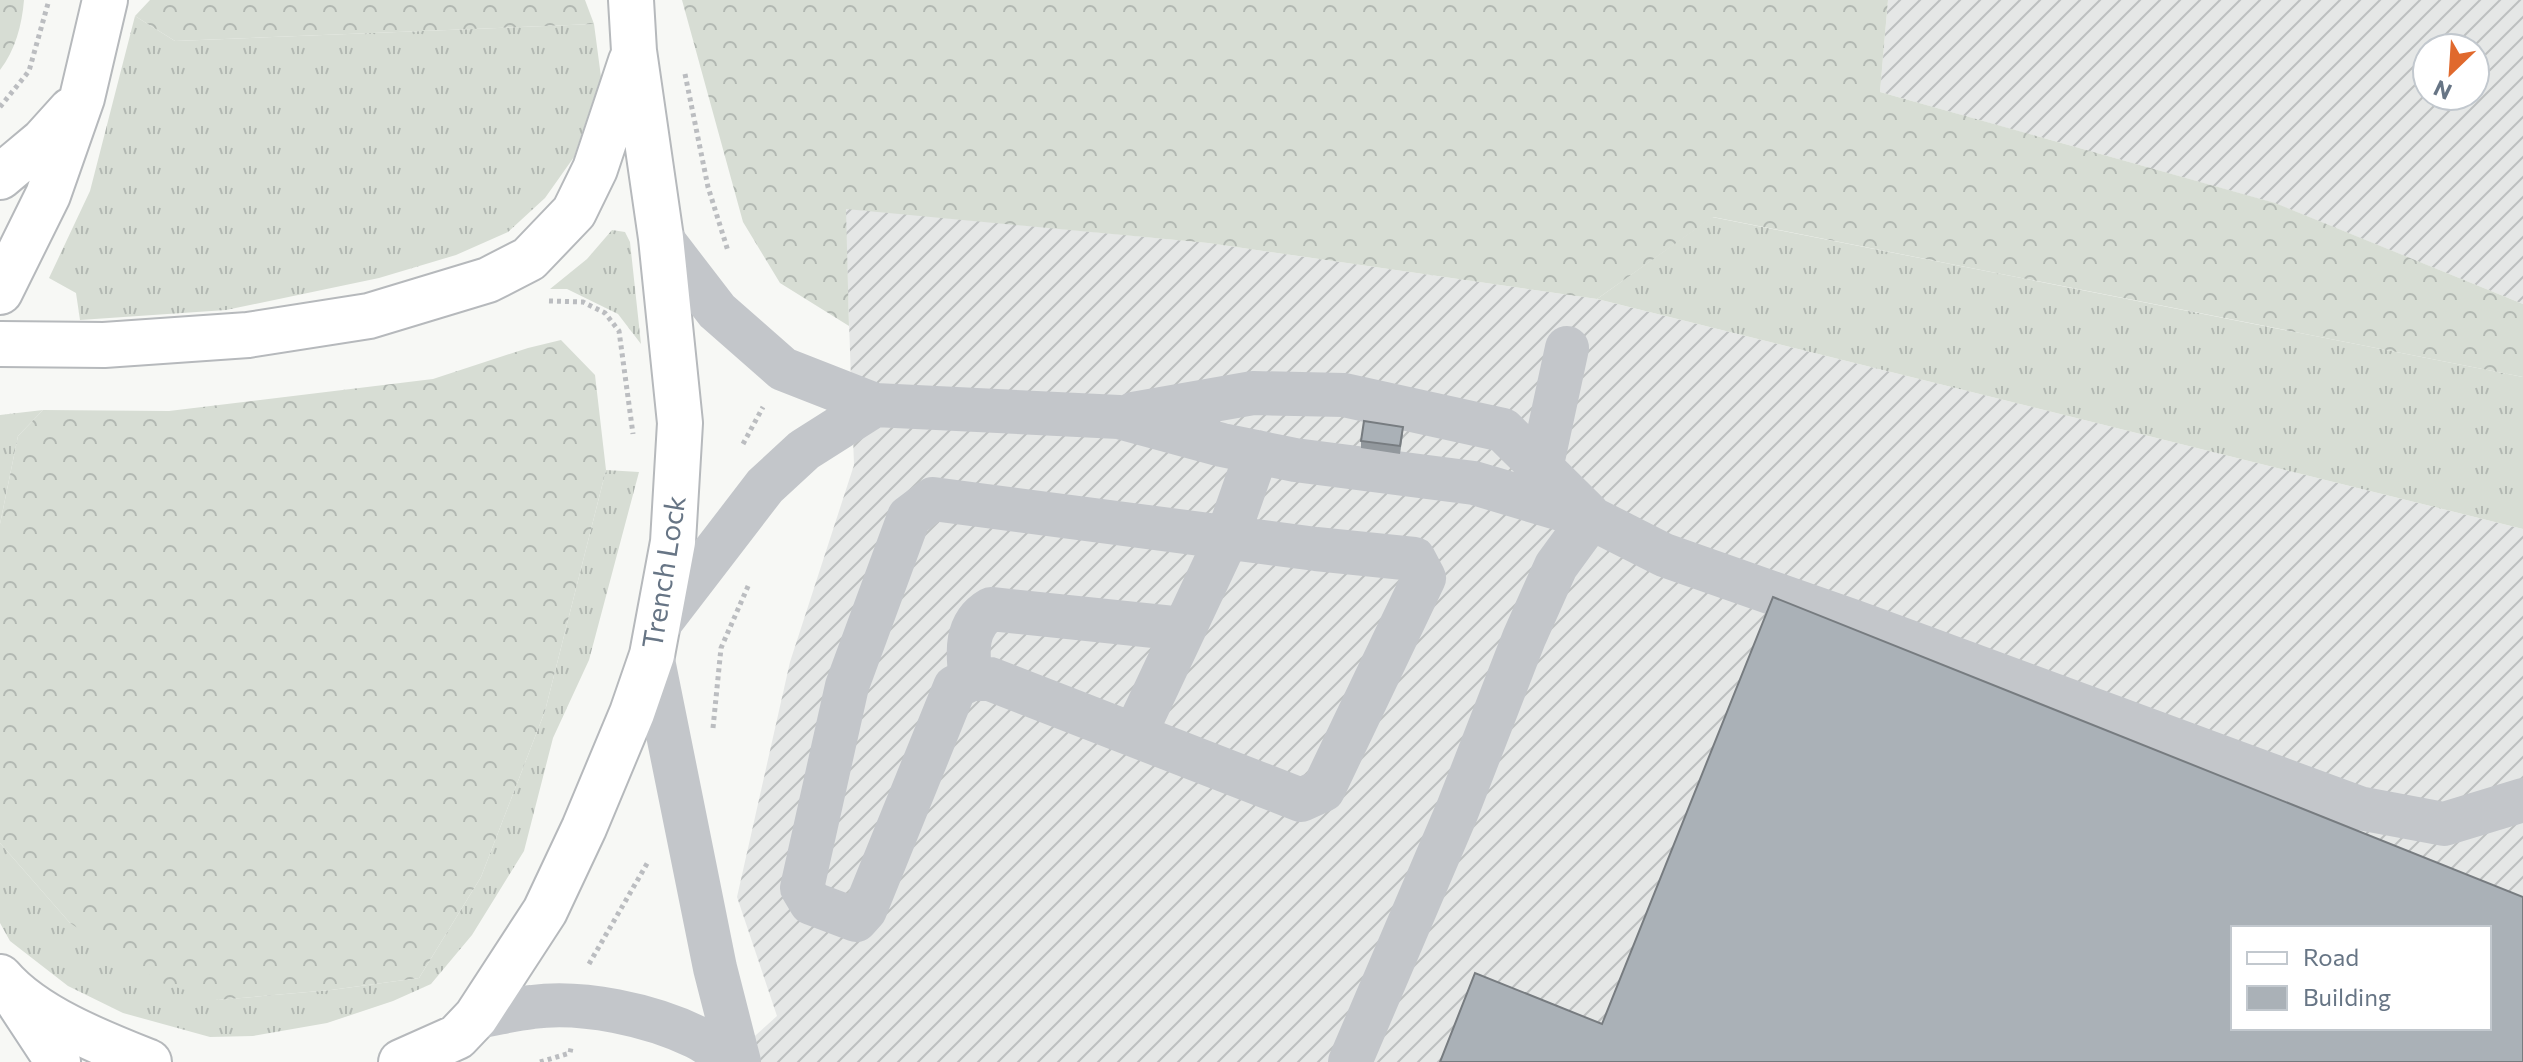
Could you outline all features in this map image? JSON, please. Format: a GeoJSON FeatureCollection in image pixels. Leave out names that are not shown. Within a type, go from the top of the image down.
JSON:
{"type":"FeatureCollection","features":[{"type":"Feature","properties":{"kind":"main road"},"geometry":{"type":"LineString","coordinates":[[0,292],[48,195],[82,98],[105,0]]}},
{"type":"Feature","properties":{"kind":"main road","name":"Trench Lock"},"geometry":{"type":"LineString","coordinates":[[458,1039],[545,911],[608,771],[656,639],[673,542],[681,452],[680,423],[661,238],[634,51],[631,0]]}},
{"type":"Feature","properties":{"kind":"main road"},"geometry":{"type":"LineString","coordinates":[[0,344],[104,345],[248,335],[369,316],[467,288],[529,259],[574,212],[595,169],[634,51]]}},
{"type":"Feature","properties":{"kind":"main road"},"geometry":{"type":"LineString","coordinates":[[0,177],[43,141],[82,98]]}},
{"type":"Feature","properties":{"kind":"main road"},"geometry":{"type":"LineString","coordinates":[[5,983],[58,1062]]}},
{"type":"Feature","properties":{"kind":"main road"},"geometry":{"type":"LineString","coordinates":[[5,983],[81,1035],[149,1062]]}},
{"type":"Feature","properties":{"kind":"main road"},"geometry":{"type":"LineString","coordinates":[[401,1062],[458,1039]]}},
{"type":"Feature","properties":{"kind":"lane"},"geometry":{"type":"LineString","coordinates":[[661,238],[717,311],[783,369],[875,405],[1119,417],[1257,452],[1474,483],[1591,518],[1664,555],[2359,808],[2444,824],[2523,800]]}},
{"type":"Feature","properties":{"kind":"lane"},"geometry":{"type":"LineString","coordinates":[[1541,469],[1567,348]]}},
{"type":"Feature","properties":{"kind":"lane"},"geometry":{"type":"LineString","coordinates":[[1119,417],[1253,393],[1344,395],[1503,430],[1591,518]]}},
{"type":"Feature","properties":{"kind":"lane"},"geometry":{"type":"LineString","coordinates":[[739,1062],[715,968],[656,639],[765,486],[804,450],[875,405]]}},
{"type":"Feature","properties":{"kind":"lane"},"geometry":{"type":"LineString","coordinates":[[1135,734],[1227,538],[1257,452]]}},
{"type":"Feature","properties":{"kind":"lane"},"geometry":{"type":"LineString","coordinates":[[933,499],[1414,559],[1424,578],[1323,790],[1301,800],[990,679],[971,679],[955,687],[865,910],[856,920],[811,903],[802,888],[847,686],[909,517],[933,499]]}},
{"type":"Feature","properties":{"kind":"lane"},"geometry":{"type":"LineString","coordinates":[[1350,1062],[1457,811],[1524,638],[1556,566],[1591,518]]}},
{"type":"Feature","properties":{"kind":"lane"},"geometry":{"type":"LineString","coordinates":[[971,679],[968,656],[971,633],[981,615],[991,609],[1183,629]]}},
{"type":"Feature","properties":{"kind":"lane"},"geometry":{"type":"LineString","coordinates":[[458,1039],[534,1006],[607,1010],[643,1018],[697,1038],[732,1062]]}},
{"type":"Feature","properties":{"kind":"path"},"geometry":{"type":"LineString","coordinates":[[0,107],[29,71],[49,0]]}},
{"type":"Feature","properties":{"kind":"path"},"geometry":{"type":"LineString","coordinates":[[684,69],[708,187],[729,254]]}},
{"type":"Feature","properties":{"kind":"path"},"geometry":{"type":"LineString","coordinates":[[742,446],[783,369]]}},
{"type":"Feature","properties":{"kind":"shaded area"},"geometry":{"type":"Polygon","coordinates":[[[1888,0],[2523,0],[2523,304],[2274,203],[1880,92],[1888,0]]]}},
{"type":"Feature","properties":{"kind":"shaded area"},"geometry":{"type":"Polygon","coordinates":[[[845,208],[1208,243],[1597,299],[2523,529],[2523,1062],[726,1062],[777,1016],[737,897],[790,662],[854,465],[845,208]]]}},
{"type":"Feature","properties":{"kind":"green space"},"geometry":{"type":"Polygon","coordinates":[[[0,0],[24,0],[17,37],[0,70],[0,0]]]}},
{"type":"Feature","properties":{"kind":"green space"},"geometry":{"type":"Polygon","coordinates":[[[150,0],[585,0],[594,24],[175,41],[135,16],[150,0]]]}},
{"type":"Feature","properties":{"kind":"green space"},"geometry":{"type":"Polygon","coordinates":[[[682,0],[1888,0],[1880,92],[2275,203],[2523,304],[2523,377],[1713,217],[1597,299],[1208,243],[846,209],[849,326],[780,283],[743,222],[682,0]]]}},
{"type":"Feature","properties":{"kind":"green space"},"geometry":{"type":"Polygon","coordinates":[[[135,16],[175,41],[594,24],[601,77],[574,157],[545,198],[508,232],[456,255],[379,278],[226,310],[80,320],[76,293],[49,278],[90,191],[135,16]]]}},
{"type":"Feature","properties":{"kind":"green space"},"geometry":{"type":"Polygon","coordinates":[[[1712,217],[2523,377],[2523,529],[1597,299],[1712,217]]]}},
{"type":"Feature","properties":{"kind":"green space"},"geometry":{"type":"Polygon","coordinates":[[[612,230],[625,232],[630,242],[641,344],[618,314],[567,289],[550,289],[587,259],[612,230]]]}},
{"type":"Feature","properties":{"kind":"green space"},"geometry":{"type":"Polygon","coordinates":[[[561,340],[595,375],[606,470],[545,711],[481,877],[419,978],[218,1000],[162,983],[70,923],[0,843],[0,524],[18,436],[43,410],[169,411],[433,379],[561,340]]]}},
{"type":"Feature","properties":{"kind":"green space"},"geometry":{"type":"Polygon","coordinates":[[[43,410],[18,436],[0,524],[0,415],[43,410]]]}},
{"type":"Feature","properties":{"kind":"green space"},"geometry":{"type":"Polygon","coordinates":[[[606,470],[639,472],[589,660],[553,738],[524,851],[472,935],[431,984],[393,1001],[327,1023],[253,1036],[210,1037],[123,1013],[68,986],[10,941],[0,923],[0,843],[70,923],[218,1000],[419,978],[481,877],[545,711],[606,470]]]}},
{"type":"Feature","properties":{"kind":"building"},"geometry":{"type":"Polygon","coordinates":[[[1364,421],[1403,427],[1400,446],[1361,441],[1364,421]]]}},
{"type":"Feature","properties":{"kind":"building"},"geometry":{"type":"Polygon","coordinates":[[[1773,597],[2523,897],[2523,1062],[1440,1062],[1475,973],[1602,1024],[1773,597]]]}}]}
